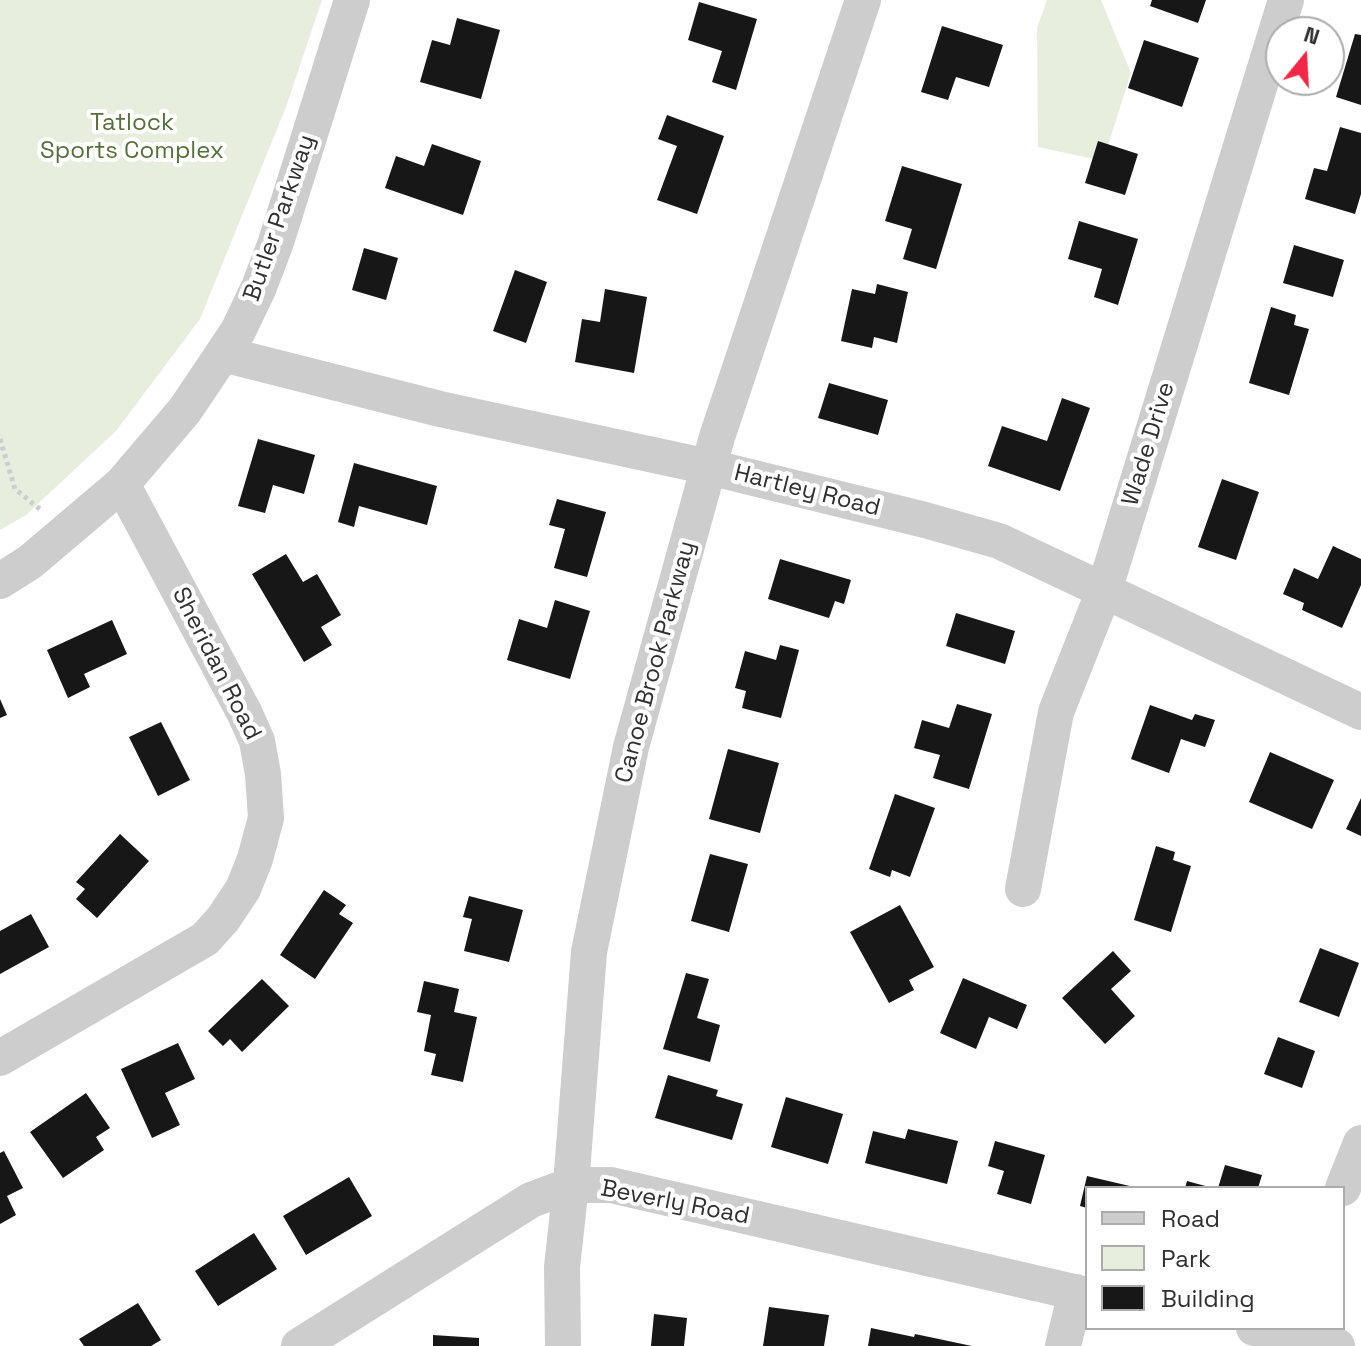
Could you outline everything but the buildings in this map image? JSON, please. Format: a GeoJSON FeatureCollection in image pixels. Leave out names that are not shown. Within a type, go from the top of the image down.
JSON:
{"type":"FeatureCollection","features":[{"type":"Feature","properties":{"kind":"street","name":"Butler Parkway"},"geometry":{"type":"LineString","coordinates":[[0,581],[30,562],[122,484],[177,420],[223,354],[254,298],[276,242],[352,0]]}},
{"type":"Feature","properties":{"kind":"street","name":"Canoe Brook Parkway"},"geometry":{"type":"LineString","coordinates":[[563,1346],[562,1267],[589,952],[631,747],[709,467],[863,0]]}},
{"type":"Feature","properties":{"kind":"street","name":"Wade Drive"},"geometry":{"type":"LineString","coordinates":[[1023,889],[1056,712],[1104,591],[1286,0]]}},
{"type":"Feature","properties":{"kind":"street","name":"Hartley Road"},"geometry":{"type":"LineString","coordinates":[[223,354],[440,409],[709,467],[999,541],[1361,712]]}},
{"type":"Feature","properties":{"kind":"street","name":"Sheridan Road"},"geometry":{"type":"LineString","coordinates":[[0,1058],[205,939],[243,889],[266,818],[257,741],[122,484]]}},
{"type":"Feature","properties":{"kind":"street"},"geometry":{"type":"LineString","coordinates":[[1344,1186],[1361,1143]]}},
{"type":"Feature","properties":{"kind":"street","name":"Beverly Road"},"geometry":{"type":"LineString","coordinates":[[299,1346],[531,1200],[571,1185],[611,1185],[1081,1294]]}},
{"type":"Feature","properties":{"kind":"street"},"geometry":{"type":"LineString","coordinates":[[1063,1346],[1081,1294]]}},
{"type":"Feature","properties":{"kind":"street"},"geometry":{"type":"LineString","coordinates":[[1274,1330],[1337,1346]]}},
{"type":"Feature","properties":{"kind":"path"},"geometry":{"type":"LineString","coordinates":[[0,439],[15,489],[42,511]]}},
{"type":"Feature","properties":{"kind":"green space","name":"Tatlock Sports Complex"},"geometry":{"type":"Polygon","coordinates":[[[0,0],[322,0],[286,107],[200,319],[116,431],[26,515],[0,530],[0,0]]]}},
{"type":"Feature","properties":{"kind":"green space"},"geometry":{"type":"Polygon","coordinates":[[[1047,0],[1101,0],[1131,73],[1103,161],[1038,147],[1037,28],[1047,0]]]}}]}
